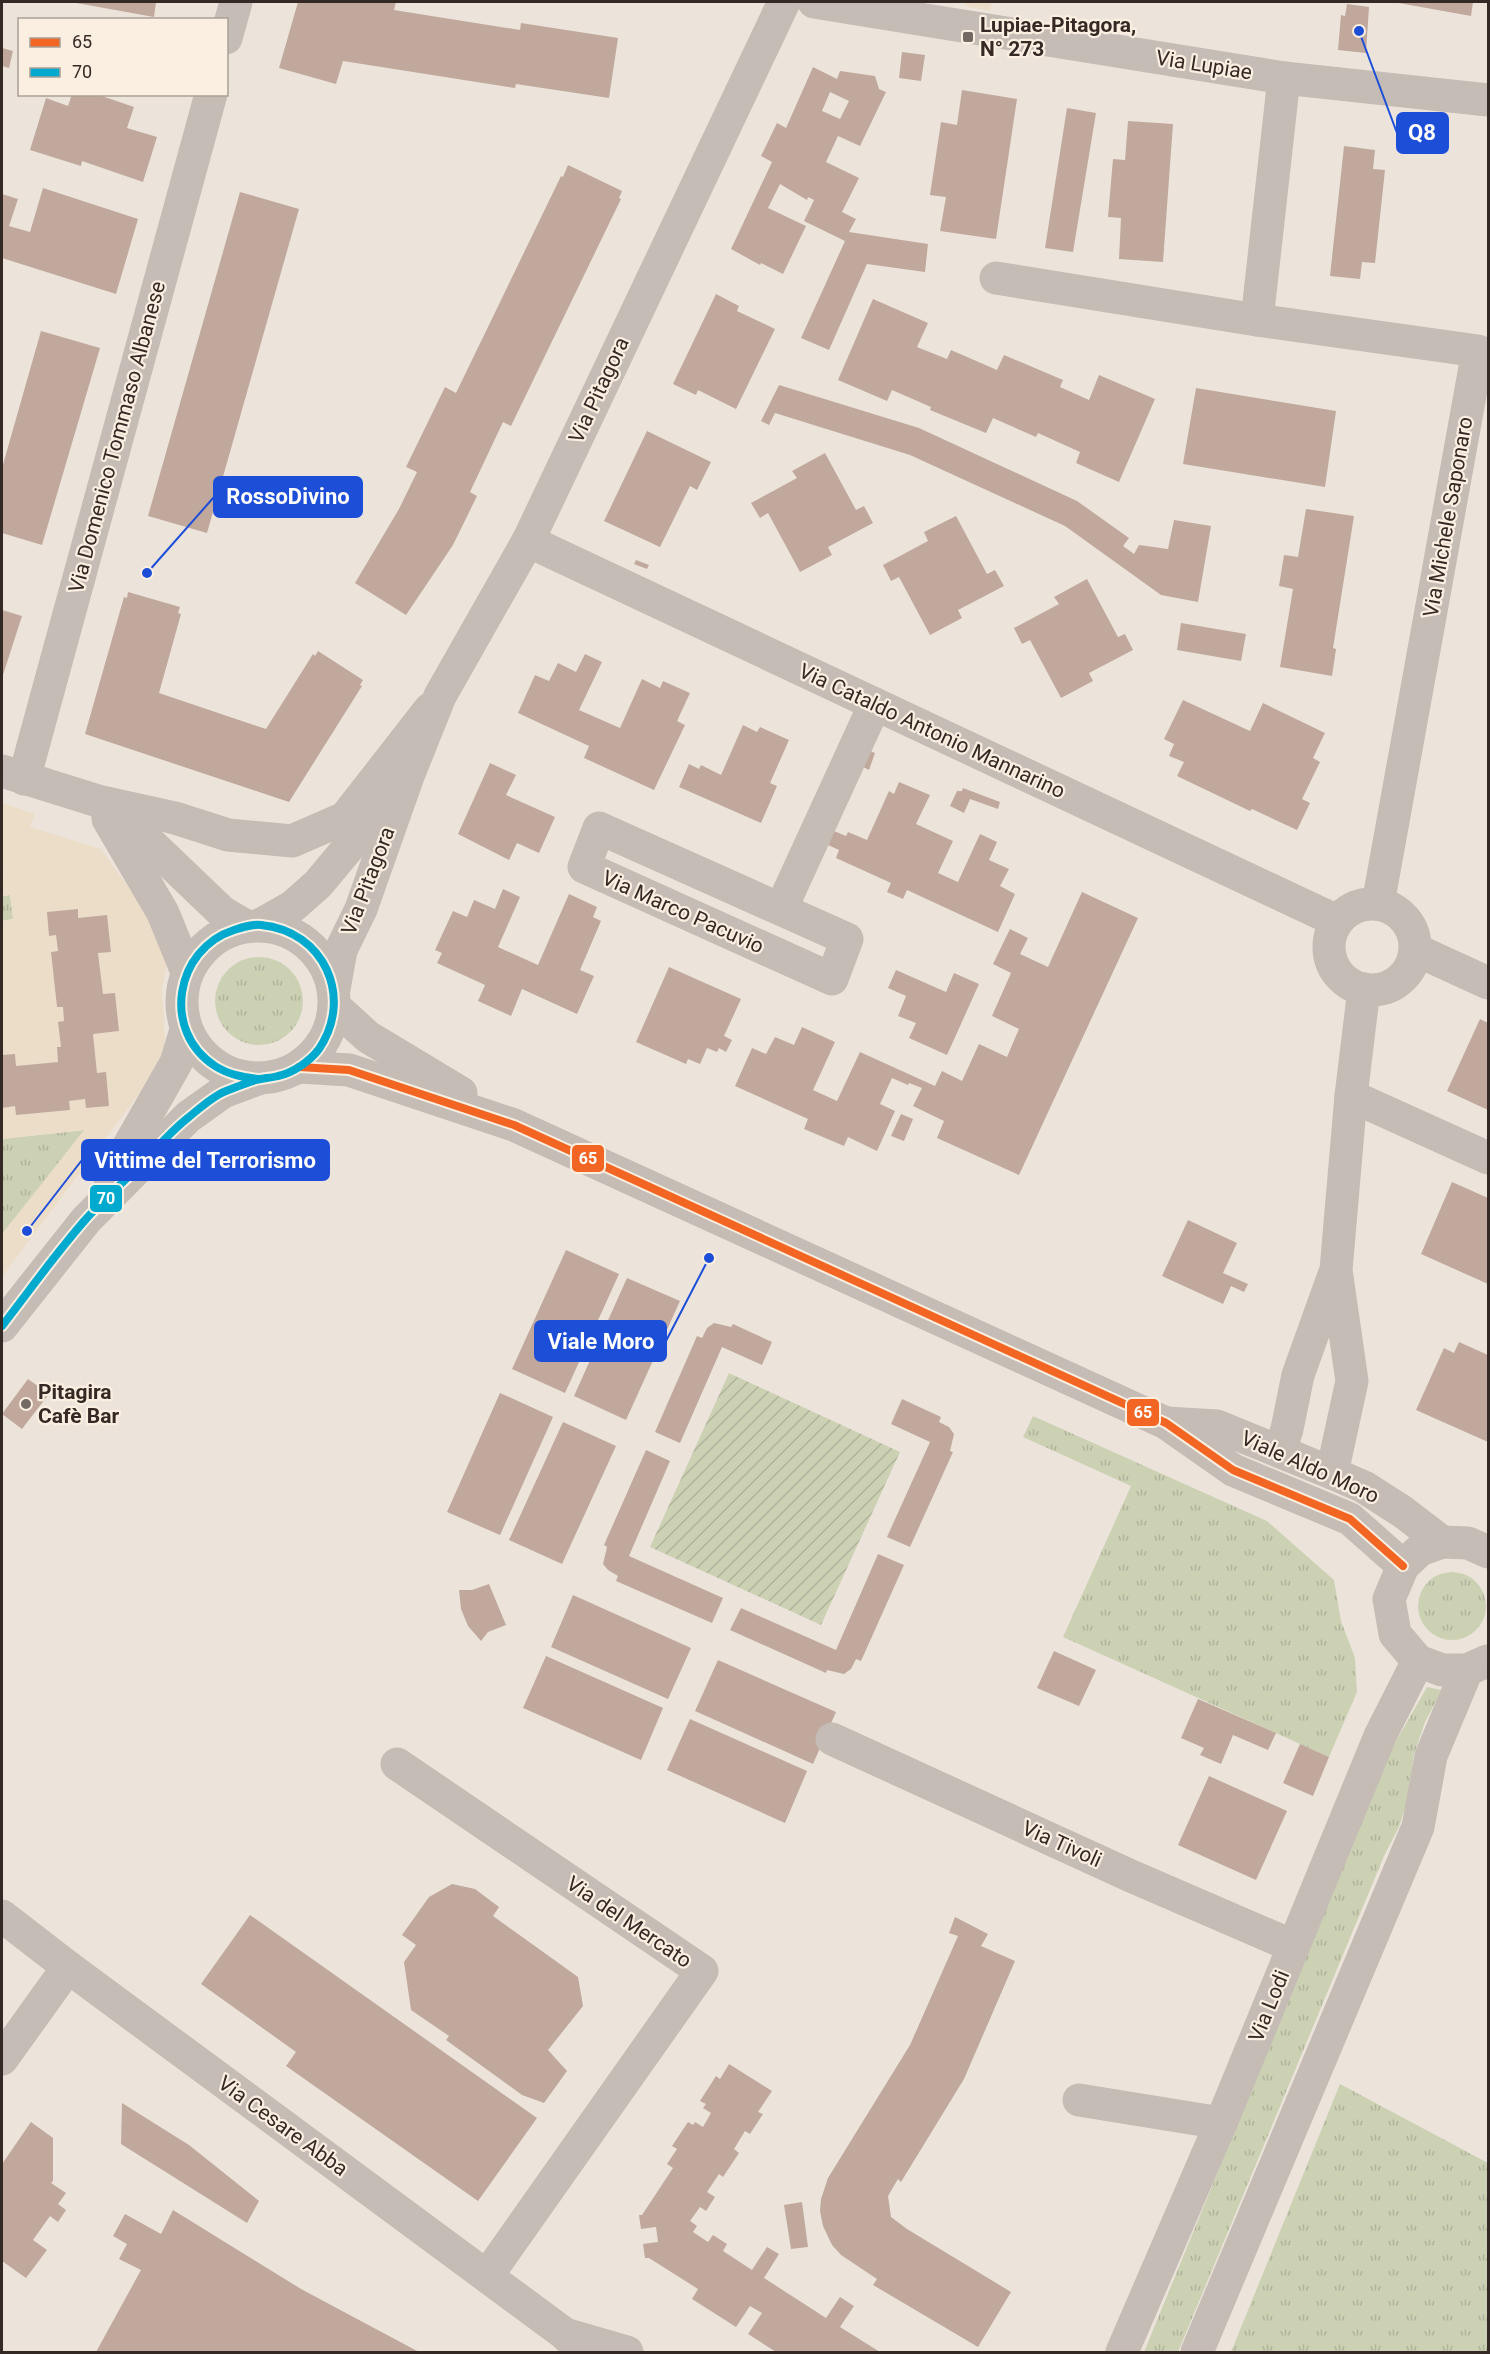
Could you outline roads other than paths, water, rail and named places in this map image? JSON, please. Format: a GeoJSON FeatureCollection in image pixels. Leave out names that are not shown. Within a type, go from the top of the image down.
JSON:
{"type":"FeatureCollection","features":[{"type":"Feature","properties":{"kind":"street"},"geometry":{"type":"LineString","coordinates":[[228,31],[236,2]]}},
{"type":"Feature","properties":{"kind":"street","name":"Via Pitagora"},"geometry":{"type":"LineString","coordinates":[[2,1326],[86,1220],[188,1117],[223,1092],[258,1079],[279,1076],[299,1067],[317,1051],[326,1037],[330,1030],[341,950],[361,909],[408,776],[440,696],[528,541],[784,2]]}},
{"type":"Feature","properties":{"kind":"street","name":"Via Lupiae"},"geometry":{"type":"LineString","coordinates":[[814,2],[1284,78],[1488,100]]}},
{"type":"Feature","properties":{"kind":"street"},"geometry":{"type":"LineString","coordinates":[[1257,320],[1284,78]]}},
{"type":"Feature","properties":{"kind":"street","name":"Via Domenico Tommaso Albanese"},"geometry":{"type":"LineString","coordinates":[[13,775],[210,96]]}},
{"type":"Feature","properties":{"kind":"street","name":"Via Michele Saponaro"},"geometry":{"type":"LineString","coordinates":[[996,279],[1257,320],[1478,351],[1378,904]]}},
{"type":"Feature","properties":{"kind":"street","name":"Via Cataldo Antonio Mannarino"},"geometry":{"type":"LineString","coordinates":[[528,541],[1337,921]]}},
{"type":"Feature","properties":{"kind":"street"},"geometry":{"type":"LineString","coordinates":[[13,775],[98,801],[175,818],[228,835],[292,841],[345,818],[440,696]]}},
{"type":"Feature","properties":{"kind":"street","name":"Via Marco Pacuvio"},"geometry":{"type":"LineString","coordinates":[[781,909],[874,704]]}},
{"type":"Feature","properties":{"kind":"street","name":"Via Pitagora"},"geometry":{"type":"LineString","coordinates":[[258,1079],[235,1076],[214,1066],[198,1050],[186,1030],[181,1011],[181,991],[187,972],[201,950],[221,934],[253,925],[292,907],[318,884],[408,776]]}},
{"type":"Feature","properties":{"kind":"street"},"geometry":{"type":"LineString","coordinates":[[98,801],[153,846],[222,912],[253,925]]}},
{"type":"Feature","properties":{"kind":"street"},"geometry":{"type":"LineString","coordinates":[[98,801],[163,914],[187,972]]}},
{"type":"Feature","properties":{"kind":"street","name":"Via Marco Pacuvio"},"geometry":{"type":"LineString","coordinates":[[600,828],[781,909],[847,939],[832,979],[584,867],[600,828]]}},
{"type":"Feature","properties":{"kind":"street"},"geometry":{"type":"LineString","coordinates":[[1363,904],[1378,904],[1394,909],[1406,920],[1414,933],[1416,950],[1411,967],[1399,981],[1382,989],[1364,989],[1348,983],[1335,970],[1329,954],[1330,936],[1337,921],[1349,910],[1363,904]]}},
{"type":"Feature","properties":{"kind":"street","name":"Via Pitagora"},"geometry":{"type":"LineString","coordinates":[[253,925],[286,930],[308,944],[325,964],[334,998]]}},
{"type":"Feature","properties":{"kind":"street"},"geometry":{"type":"LineString","coordinates":[[1416,950],[1488,983]]}},
{"type":"Feature","properties":{"kind":"street"},"geometry":{"type":"LineString","coordinates":[[1332,1473],[1352,1382],[1336,1270],[1351,1096],[1364,989]]}},
{"type":"Feature","properties":{"kind":"street","name":"Viale Aldo Moro"},"geometry":{"type":"LineString","coordinates":[[334,998],[368,1037],[514,1125]]}},
{"type":"Feature","properties":{"kind":"street","name":"Via Pitagora"},"geometry":{"type":"LineString","coordinates":[[86,1220],[176,1063],[186,1030]]}},
{"type":"Feature","properties":{"kind":"street","name":"Viale Aldo Moro"},"geometry":{"type":"LineString","coordinates":[[299,1067],[349,1070],[514,1125],[1166,1423],[1233,1470],[1350,1519],[1402,1566]]}},
{"type":"Feature","properties":{"kind":"street"},"geometry":{"type":"LineString","coordinates":[[1351,1096],[1488,1158]]}},
{"type":"Feature","properties":{"kind":"street"},"geometry":{"type":"LineString","coordinates":[[1280,1451],[1298,1375],[1336,1270]]}},
{"type":"Feature","properties":{"kind":"street","name":"Viale Aldo Moro"},"geometry":{"type":"LineString","coordinates":[[1166,1423],[1217,1426],[1332,1473],[1364,1487],[1403,1512],[1442,1542]]}},
{"type":"Feature","properties":{"kind":"street"},"geometry":{"type":"LineString","coordinates":[[1478,1665],[1442,1670],[1418,1661],[1395,1634],[1389,1599],[1402,1566],[1420,1550],[1442,1542],[1468,1543],[1488,1552]]}},
{"type":"Feature","properties":{"kind":"street","name":"Via Lodi"},"geometry":{"type":"LineString","coordinates":[[1122,2352],[1221,2123],[1380,1736],[1418,1661]]}},
{"type":"Feature","properties":{"kind":"street"},"geometry":{"type":"LineString","coordinates":[[1197,2352],[1418,1827],[1431,1756],[1478,1665]]}},
{"type":"Feature","properties":{"kind":"street","name":"Via Tivoli"},"geometry":{"type":"LineString","coordinates":[[832,1739],[1131,1876],[1293,1946]]}},
{"type":"Feature","properties":{"kind":"street","name":"Via del Mercato"},"geometry":{"type":"LineString","coordinates":[[398,1764],[702,1971],[487,2276]]}},
{"type":"Feature","properties":{"kind":"street","name":"Via Cesare Abba"},"geometry":{"type":"LineString","coordinates":[[2,1916],[574,2343],[627,2352]]}},
{"type":"Feature","properties":{"kind":"street"},"geometry":{"type":"LineString","coordinates":[[2,2059],[68,1967]]}},
{"type":"Feature","properties":{"kind":"street"},"geometry":{"type":"LineString","coordinates":[[1079,2100],[1221,2123]]}},
{"type":"Feature","properties":{"kind":"place","name":"Q8"},"geometry":{"type":"Point","coordinates":[1359,31]}},
{"type":"Feature","properties":{"kind":"place","name":"Lupiae-Pitagora, N° 273"},"geometry":{"type":"Point","coordinates":[968,37]}},
{"type":"Feature","properties":{"kind":"place","name":"RossoDivino"},"geometry":{"type":"Point","coordinates":[147,573]}},
{"type":"Feature","properties":{"kind":"place","name":"Vittime del Terrorismo"},"geometry":{"type":"Point","coordinates":[27,1231]}},
{"type":"Feature","properties":{"kind":"place","name":"Viale Moro"},"geometry":{"type":"Point","coordinates":[709,1258]}},
{"type":"Feature","properties":{"kind":"place","name":"Pitagira Cafè Bar"},"geometry":{"type":"Point","coordinates":[26,1404]}}]}
